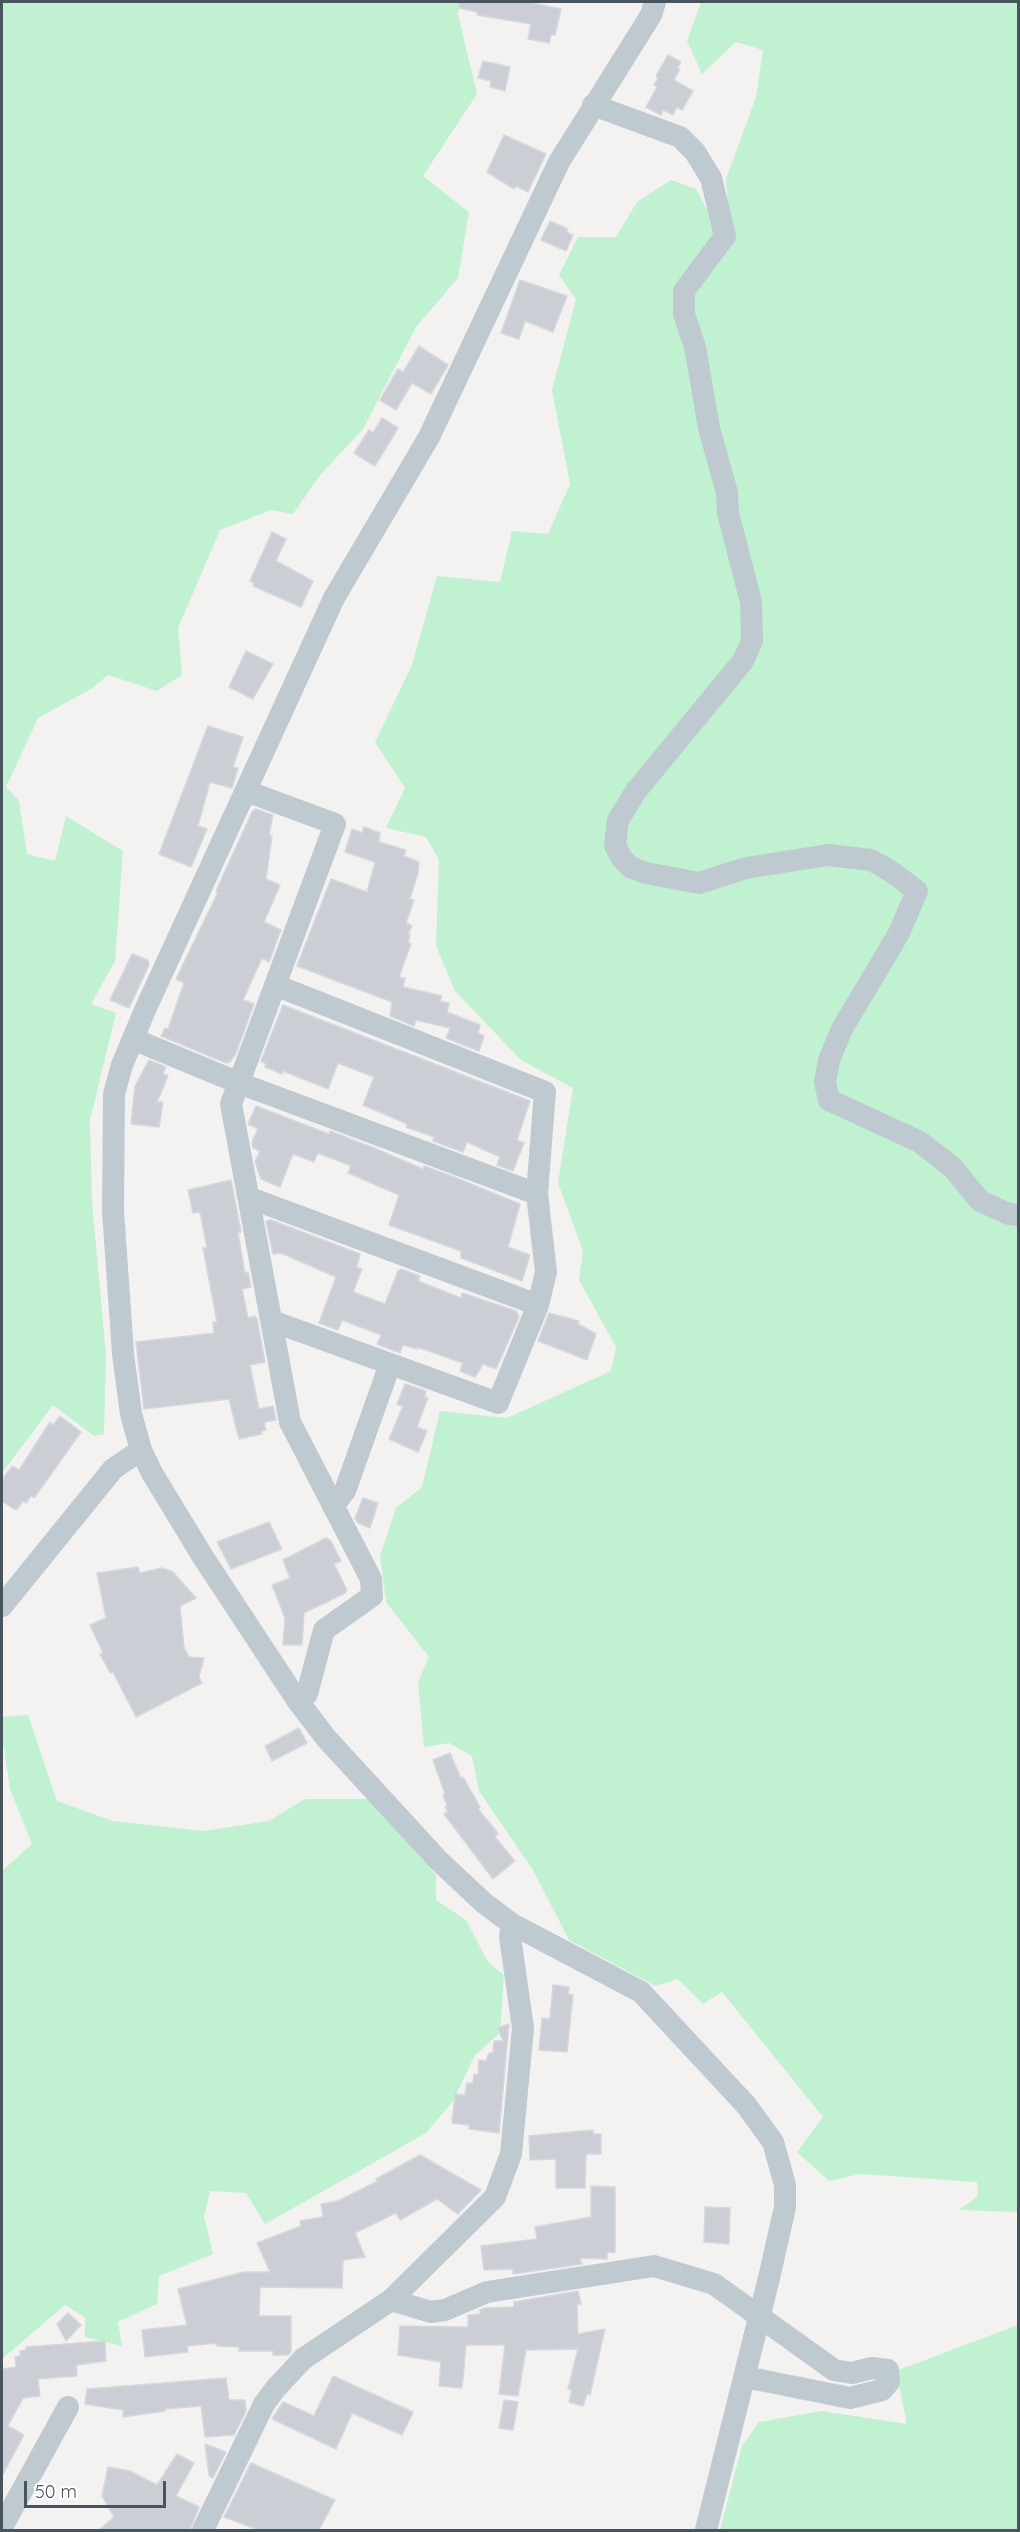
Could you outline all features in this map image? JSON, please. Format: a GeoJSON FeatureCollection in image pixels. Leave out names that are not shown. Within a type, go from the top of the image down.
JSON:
{"type":"FeatureCollection","features":[{"type":"Feature","properties":{"kind":"street"},"geometry":{"type":"LineString","coordinates":[[656,2],[651,15],[559,162],[429,437],[334,598],[133,1039],[114,1094],[113,1211],[127,1391],[141,1450],[203,1557],[297,1700],[326,1738],[438,1860],[484,1903],[512,1924],[641,1992],[746,2105],[773,2142],[785,2185],[785,2207],[706,2530]]}},
{"type":"Feature","properties":{"kind":"street"},"geometry":{"type":"LineString","coordinates":[[593,105],[680,137],[695,152],[711,178],[725,236],[684,291],[684,314],[695,347],[709,429],[727,493],[728,513],[751,602],[752,641],[743,661],[636,791],[618,820],[615,845],[621,857],[630,867],[646,873],[699,883],[746,868],[828,855],[871,860],[917,891],[899,933],[842,1029],[829,1060],[825,1082],[829,1100],[920,1142],[952,1167],[980,1201],[1009,1214],[1018,1215]]}},
{"type":"Feature","properties":{"kind":"street"},"geometry":{"type":"LineString","coordinates":[[246,791],[335,824],[231,1104],[290,1422],[371,1579],[372,1596],[324,1630],[307,1694],[297,1700]]}},
{"type":"Feature","properties":{"kind":"street"},"geometry":{"type":"LineString","coordinates":[[272,1321],[498,1403],[538,1305],[546,1272],[537,1194],[545,1092],[275,985]]}},
{"type":"Feature","properties":{"kind":"street"},"geometry":{"type":"LineString","coordinates":[[133,1039],[239,1083],[537,1194]]}},
{"type":"Feature","properties":{"kind":"street"},"geometry":{"type":"LineString","coordinates":[[250,1198],[538,1305]]}},
{"type":"Feature","properties":{"kind":"street"},"geometry":{"type":"LineString","coordinates":[[333,1506],[345,1491],[390,1364]]}},
{"type":"Feature","properties":{"kind":"street"},"geometry":{"type":"LineString","coordinates":[[2,1606],[112,1469],[141,1450]]}},
{"type":"Feature","properties":{"kind":"street"},"geometry":{"type":"LineString","coordinates":[[203,2530],[264,2404],[276,2388],[303,2359],[391,2300],[495,2197],[511,2154],[523,2028],[510,1937],[512,1924]]}},
{"type":"Feature","properties":{"kind":"street"},"geometry":{"type":"LineString","coordinates":[[391,2300],[431,2312],[445,2310],[487,2292],[654,2266],[714,2284],[834,2370],[852,2373],[872,2368],[888,2370],[889,2382],[882,2390],[850,2398],[745,2377]]}},
{"type":"Feature","properties":{"kind":"street"},"geometry":{"type":"LineString","coordinates":[[2,2527],[68,2407]]}},
{"type":"Feature","properties":{"kind":"green space"},"geometry":{"type":"Polygon","coordinates":[[[2,2],[461,2],[458,14],[477,94],[423,176],[469,212],[458,278],[416,327],[363,429],[321,474],[293,514],[271,510],[220,530],[178,628],[182,675],[157,691],[108,675],[91,689],[38,718],[6,787],[19,801],[27,854],[55,861],[66,816],[123,851],[115,961],[91,1004],[116,1013],[90,1120],[92,1202],[106,1355],[104,1434],[94,1436],[53,1405],[2,1473],[2,2]]]}},
{"type":"Feature","properties":{"kind":"green space"},"geometry":{"type":"Polygon","coordinates":[[[701,2],[1018,2],[1018,2212],[959,2210],[978,2196],[977,2182],[860,2174],[829,2181],[797,2152],[823,2117],[722,1992],[703,2004],[678,1979],[655,1986],[569,1940],[533,1870],[479,1791],[472,1756],[449,1743],[424,1747],[418,1682],[429,1657],[386,1602],[380,1556],[396,1508],[422,1487],[440,1411],[507,1418],[611,1371],[616,1347],[579,1280],[583,1251],[558,1183],[573,1088],[521,1060],[455,991],[436,946],[439,860],[426,837],[386,828],[405,788],[375,742],[412,665],[437,576],[500,582],[512,531],[548,534],[570,484],[552,390],[576,299],[559,275],[578,237],[616,237],[637,202],[671,180],[696,189],[710,215],[728,207],[726,179],[756,97],[763,50],[736,42],[702,74],[687,41],[701,2]]]}},
{"type":"Feature","properties":{"kind":"green space"},"geometry":{"type":"Polygon","coordinates":[[[28,1715],[57,1801],[113,1821],[204,1831],[269,1821],[305,1799],[368,1799],[436,1875],[436,1900],[466,1920],[488,1962],[504,1975],[500,2033],[475,2055],[453,2101],[426,2133],[265,2224],[246,2193],[210,2191],[204,2216],[213,2254],[159,2276],[157,2304],[118,2322],[122,2346],[85,2337],[85,2317],[65,2305],[2,2359],[2,1871],[32,1844],[10,1789],[2,1746],[2,1717],[28,1715]]]}},
{"type":"Feature","properties":{"kind":"green space"},"geometry":{"type":"Polygon","coordinates":[[[1018,2325],[1018,2530],[720,2530],[742,2446],[759,2422],[822,2411],[907,2424],[896,2371],[1018,2325]]]}},
{"type":"Feature","properties":{"kind":"building"},"geometry":{"type":"Polygon","coordinates":[[[459,2],[528,2],[561,9],[555,35],[551,35],[549,43],[528,39],[531,24],[477,15],[477,12],[459,8],[459,2]]]}},
{"type":"Feature","properties":{"kind":"building"},"geometry":{"type":"Polygon","coordinates":[[[668,55],[681,62],[674,80],[693,91],[682,110],[677,107],[673,115],[663,110],[661,115],[646,107],[657,87],[654,85],[658,78],[656,76],[668,55]]]}},
{"type":"Feature","properties":{"kind":"building"},"geometry":{"type":"Polygon","coordinates":[[[483,61],[510,67],[505,91],[490,87],[491,81],[478,78],[483,61]]]}},
{"type":"Feature","properties":{"kind":"building"},"geometry":{"type":"Polygon","coordinates":[[[504,135],[546,154],[528,192],[516,186],[514,189],[487,172],[504,135]]]}},
{"type":"Feature","properties":{"kind":"building"},"geometry":{"type":"Polygon","coordinates":[[[550,221],[568,229],[566,232],[573,235],[566,251],[541,240],[550,221]]]}},
{"type":"Feature","properties":{"kind":"building"},"geometry":{"type":"Polygon","coordinates":[[[520,280],[567,296],[553,332],[525,321],[519,339],[501,333],[520,280]]]}},
{"type":"Feature","properties":{"kind":"building"},"geometry":{"type":"Polygon","coordinates":[[[419,346],[448,365],[431,394],[412,383],[396,410],[380,400],[398,369],[403,372],[419,346]]]}},
{"type":"Feature","properties":{"kind":"building"},"geometry":{"type":"Polygon","coordinates":[[[382,418],[398,428],[375,466],[354,453],[369,430],[373,433],[382,418]]]}},
{"type":"Feature","properties":{"kind":"building"},"geometry":{"type":"Polygon","coordinates":[[[272,532],[286,539],[276,561],[313,581],[301,607],[253,586],[254,583],[250,581],[272,532]]]}},
{"type":"Feature","properties":{"kind":"building"},"geometry":{"type":"Polygon","coordinates":[[[246,651],[273,664],[253,699],[229,687],[246,651]]]}},
{"type":"Feature","properties":{"kind":"building"},"geometry":{"type":"Polygon","coordinates":[[[208,726],[243,737],[233,767],[238,768],[232,788],[210,782],[198,826],[207,829],[191,867],[159,854],[208,726]]]}},
{"type":"Feature","properties":{"kind":"building"},"geometry":{"type":"Polygon","coordinates":[[[256,809],[273,815],[269,835],[272,836],[266,879],[280,885],[264,922],[281,930],[269,962],[262,958],[243,1000],[254,1004],[236,1053],[230,1062],[226,1063],[161,1036],[165,1028],[168,1029],[184,983],[176,979],[218,892],[216,891],[252,812],[256,809]]]}},
{"type":"Feature","properties":{"kind":"building"},"geometry":{"type":"Polygon","coordinates":[[[364,827],[380,833],[379,842],[406,850],[404,856],[419,862],[410,899],[414,900],[406,923],[412,926],[408,935],[410,935],[408,943],[411,944],[399,977],[405,978],[403,987],[442,996],[440,1001],[449,1003],[447,1012],[480,1025],[478,1033],[484,1036],[479,1051],[446,1038],[450,1028],[416,1020],[414,1026],[390,1016],[392,1002],[297,966],[331,879],[367,892],[375,862],[345,852],[352,829],[362,833],[364,827]]]}},
{"type":"Feature","properties":{"kind":"building"},"geometry":{"type":"Polygon","coordinates":[[[132,954],[148,960],[149,965],[129,1008],[110,1000],[132,954]]]}},
{"type":"Feature","properties":{"kind":"building"},"geometry":{"type":"Polygon","coordinates":[[[283,1005],[530,1101],[517,1140],[524,1143],[513,1171],[497,1165],[500,1157],[467,1142],[463,1152],[433,1141],[434,1137],[406,1127],[407,1124],[363,1105],[374,1077],[338,1063],[328,1089],[283,1071],[282,1074],[265,1067],[266,1064],[261,1061],[283,1005]]]}},
{"type":"Feature","properties":{"kind":"building"},"geometry":{"type":"Polygon","coordinates":[[[149,1060],[166,1067],[163,1074],[168,1076],[157,1102],[163,1102],[159,1127],[131,1124],[135,1086],[149,1060]]]}},
{"type":"Feature","properties":{"kind":"building"},"geometry":{"type":"Polygon","coordinates":[[[256,1106],[329,1134],[330,1131],[423,1169],[424,1166],[454,1177],[520,1204],[508,1247],[530,1255],[522,1281],[461,1258],[461,1251],[389,1225],[399,1195],[348,1173],[351,1166],[318,1153],[314,1162],[293,1154],[280,1187],[261,1179],[255,1162],[260,1151],[253,1148],[252,1142],[258,1129],[248,1124],[256,1106]]]}},
{"type":"Feature","properties":{"kind":"building"},"geometry":{"type":"Polygon","coordinates":[[[231,1180],[241,1232],[238,1233],[245,1273],[248,1272],[251,1287],[242,1289],[248,1318],[255,1316],[257,1319],[265,1362],[250,1365],[259,1409],[273,1406],[276,1420],[264,1422],[266,1430],[261,1431],[262,1434],[239,1439],[229,1399],[144,1409],[136,1342],[214,1333],[213,1322],[217,1322],[203,1248],[207,1248],[200,1212],[193,1213],[188,1190],[231,1180]]]}},
{"type":"Feature","properties":{"kind":"building"},"geometry":{"type":"Polygon","coordinates":[[[271,1220],[360,1254],[357,1267],[362,1269],[353,1292],[385,1304],[398,1271],[401,1269],[420,1276],[418,1281],[461,1298],[462,1293],[516,1311],[519,1317],[496,1369],[483,1364],[475,1377],[460,1371],[463,1363],[417,1347],[417,1349],[403,1345],[400,1353],[377,1344],[381,1335],[342,1320],[338,1330],[319,1323],[336,1277],[281,1253],[273,1254],[266,1221],[271,1220]]]}},
{"type":"Feature","properties":{"kind":"building"},"geometry":{"type":"Polygon","coordinates":[[[549,1313],[579,1321],[578,1324],[596,1334],[587,1360],[538,1341],[549,1313]]]}},
{"type":"Feature","properties":{"kind":"building"},"geometry":{"type":"Polygon","coordinates":[[[405,1384],[426,1391],[424,1397],[428,1398],[417,1427],[427,1431],[418,1452],[389,1439],[403,1406],[397,1404],[405,1384]]]}},
{"type":"Feature","properties":{"kind":"building"},"geometry":{"type":"Polygon","coordinates":[[[60,1416],[81,1432],[34,1498],[31,1496],[26,1503],[23,1501],[17,1509],[14,1509],[2,1501],[2,1480],[12,1466],[19,1470],[50,1422],[53,1425],[60,1416]]]}},
{"type":"Feature","properties":{"kind":"building"},"geometry":{"type":"Polygon","coordinates":[[[363,1498],[378,1503],[370,1528],[358,1523],[355,1518],[363,1498]]]}},
{"type":"Feature","properties":{"kind":"building"},"geometry":{"type":"Polygon","coordinates":[[[269,1522],[282,1549],[231,1569],[217,1542],[269,1522]]]}},
{"type":"Feature","properties":{"kind":"building"},"geometry":{"type":"Polygon","coordinates":[[[326,1538],[331,1541],[341,1561],[334,1564],[347,1590],[304,1613],[302,1645],[283,1645],[285,1618],[272,1585],[290,1578],[283,1560],[326,1538]]]}},
{"type":"Feature","properties":{"kind":"building"},"geometry":{"type":"Polygon","coordinates":[[[138,1567],[140,1573],[161,1568],[172,1571],[196,1598],[180,1606],[184,1647],[189,1657],[204,1658],[199,1677],[202,1683],[136,1717],[113,1672],[110,1673],[100,1654],[103,1653],[90,1625],[106,1618],[97,1573],[138,1567]]]}},
{"type":"Feature","properties":{"kind":"building"},"geometry":{"type":"Polygon","coordinates":[[[299,1728],[307,1743],[272,1761],[265,1746],[299,1728]]]}},
{"type":"Feature","properties":{"kind":"building"},"geometry":{"type":"Polygon","coordinates":[[[450,1753],[461,1778],[463,1777],[480,1807],[478,1809],[498,1833],[495,1837],[515,1861],[493,1879],[444,1814],[448,1812],[443,1795],[445,1794],[433,1760],[450,1753]]]}},
{"type":"Feature","properties":{"kind":"building"},"geometry":{"type":"Polygon","coordinates":[[[553,1985],[569,1987],[568,1994],[573,1995],[567,2052],[539,2050],[542,2018],[550,2019],[553,1985]]]}},
{"type":"Feature","properties":{"kind":"building"},"geometry":{"type":"Polygon","coordinates":[[[509,2024],[499,2133],[469,2129],[469,2125],[452,2123],[455,2094],[465,2095],[467,2083],[473,2083],[474,2074],[478,2075],[479,2060],[486,2061],[489,2053],[493,2053],[494,2041],[503,2041],[498,2028],[509,2024]]]}},
{"type":"Feature","properties":{"kind":"building"},"geometry":{"type":"Polygon","coordinates":[[[593,2130],[593,2134],[601,2134],[601,2154],[586,2154],[585,2188],[556,2188],[556,2159],[530,2160],[529,2136],[593,2130]]]}},
{"type":"Feature","properties":{"kind":"building"},"geometry":{"type":"Polygon","coordinates":[[[420,2155],[481,2190],[458,2214],[437,2199],[400,2220],[396,2213],[355,2233],[365,2257],[343,2260],[342,2288],[260,2287],[259,2316],[291,2316],[291,2352],[288,2355],[273,2355],[273,2351],[239,2351],[239,2347],[217,2346],[216,2343],[187,2346],[188,2352],[145,2357],[142,2330],[187,2325],[178,2289],[244,2272],[270,2272],[257,2243],[301,2226],[300,2221],[323,2217],[321,2204],[338,2201],[378,2181],[376,2179],[420,2155]]]}},
{"type":"Feature","properties":{"kind":"building"},"geometry":{"type":"Polygon","coordinates":[[[591,2186],[615,2187],[615,2253],[607,2252],[607,2259],[580,2258],[582,2264],[513,2274],[513,2269],[484,2270],[481,2246],[537,2239],[535,2227],[591,2217],[591,2186]]]}},
{"type":"Feature","properties":{"kind":"building"},"geometry":{"type":"Polygon","coordinates":[[[705,2207],[730,2208],[729,2244],[704,2242],[705,2207]]]}},
{"type":"Feature","properties":{"kind":"building"},"geometry":{"type":"Polygon","coordinates":[[[578,2291],[581,2304],[577,2304],[578,2334],[605,2329],[590,2395],[587,2394],[583,2406],[569,2402],[572,2390],[568,2389],[578,2349],[526,2350],[518,2396],[499,2394],[505,2345],[466,2345],[462,2388],[439,2386],[441,2362],[398,2355],[400,2326],[468,2327],[468,2315],[480,2314],[480,2310],[485,2308],[514,2307],[514,2302],[578,2291]]]}},
{"type":"Feature","properties":{"kind":"building"},"geometry":{"type":"Polygon","coordinates":[[[68,2313],[81,2325],[66,2341],[57,2324],[68,2313]]]}},
{"type":"Feature","properties":{"kind":"building"},"geometry":{"type":"Polygon","coordinates":[[[105,2341],[106,2361],[76,2365],[77,2376],[38,2379],[40,2396],[23,2398],[8,2426],[24,2435],[2,2476],[2,2369],[16,2367],[15,2357],[20,2356],[20,2351],[26,2350],[26,2347],[105,2341]]]}},
{"type":"Feature","properties":{"kind":"building"},"geometry":{"type":"Polygon","coordinates":[[[333,2376],[413,2412],[402,2435],[352,2413],[336,2449],[272,2419],[283,2402],[314,2416],[333,2376]]]}},
{"type":"Feature","properties":{"kind":"building"},"geometry":{"type":"Polygon","coordinates":[[[226,2378],[229,2400],[245,2400],[246,2411],[234,2435],[205,2437],[201,2406],[165,2409],[165,2411],[123,2417],[123,2410],[85,2404],[87,2389],[226,2378]]]}},
{"type":"Feature","properties":{"kind":"building"},"geometry":{"type":"Polygon","coordinates":[[[504,2400],[518,2402],[513,2430],[499,2428],[504,2400]]]}},
{"type":"Feature","properties":{"kind":"building"},"geometry":{"type":"Polygon","coordinates":[[[205,2444],[226,2452],[213,2478],[209,2476],[205,2444]]]}},
{"type":"Feature","properties":{"kind":"building"},"geometry":{"type":"Polygon","coordinates":[[[177,2454],[194,2463],[176,2496],[199,2507],[190,2530],[99,2530],[114,2517],[102,2496],[108,2467],[130,2471],[157,2485],[177,2454]]]}},
{"type":"Feature","properties":{"kind":"building"},"geometry":{"type":"Polygon","coordinates":[[[251,2463],[335,2500],[319,2530],[259,2530],[224,2517],[251,2463]]]}}]}
